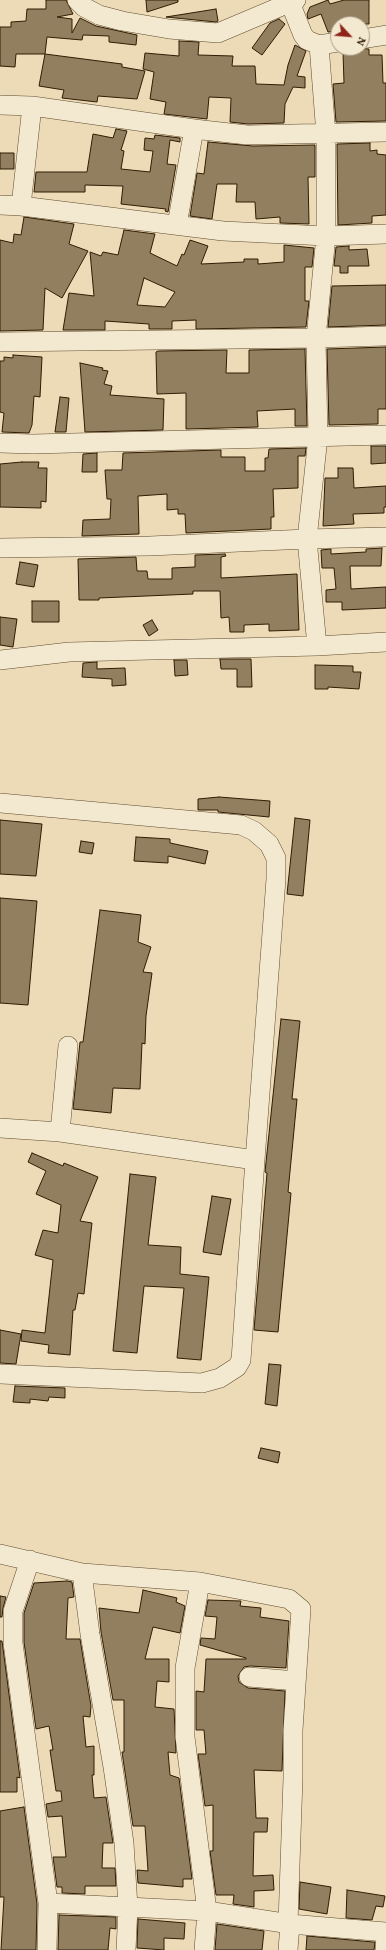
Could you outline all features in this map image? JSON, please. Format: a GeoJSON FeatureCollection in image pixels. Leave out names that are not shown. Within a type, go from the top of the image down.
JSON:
{"type":"FeatureCollection","features":[{"type":"Feature","properties":{"kind":"street"},"geometry":{"type":"LineString","coordinates":[[77,0],[84,7],[99,15],[122,21],[169,29],[218,33],[291,1],[303,35],[307,40],[319,45],[330,43]]}},
{"type":"Feature","properties":{"kind":"street"},"geometry":{"type":"LineString","coordinates":[[370,38],[386,35]]}},
{"type":"Feature","properties":{"kind":"street"},"geometry":{"type":"LineString","coordinates":[[317,646],[307,539],[318,437],[316,338],[326,236],[326,135],[319,45]]}},
{"type":"Feature","properties":{"kind":"street"},"geometry":{"type":"LineString","coordinates":[[0,105],[32,106],[247,135],[326,135],[386,132]]}},
{"type":"Feature","properties":{"kind":"street"},"geometry":{"type":"LineString","coordinates":[[22,206],[32,106]]}},
{"type":"Feature","properties":{"kind":"street"},"geometry":{"type":"LineString","coordinates":[[177,225],[194,129]]}},
{"type":"Feature","properties":{"kind":"street"},"geometry":{"type":"LineString","coordinates":[[0,205],[22,206],[223,231],[326,236],[386,234]]}},
{"type":"Feature","properties":{"kind":"street"},"geometry":{"type":"LineString","coordinates":[[0,342],[386,336]]}},
{"type":"Feature","properties":{"kind":"street"},"geometry":{"type":"LineString","coordinates":[[0,443],[33,444],[386,435]]}},
{"type":"Feature","properties":{"kind":"street"},"geometry":{"type":"LineString","coordinates":[[0,548],[150,546],[386,537]]}},
{"type":"Feature","properties":{"kind":"street"},"geometry":{"type":"LineString","coordinates":[[0,660],[69,652],[317,646],[386,642]]}},
{"type":"Feature","properties":{"kind":"street"},"geometry":{"type":"LineString","coordinates":[[0,802],[241,825],[254,831],[269,844],[276,858],[276,879],[241,1360],[237,1367],[220,1378],[202,1383],[0,1374]]}},
{"type":"Feature","properties":{"kind":"street"},"geometry":{"type":"LineString","coordinates":[[60,1132],[68,1046]]}},
{"type":"Feature","properties":{"kind":"street"},"geometry":{"type":"LineString","coordinates":[[0,1128],[60,1132],[255,1160]]}},
{"type":"Feature","properties":{"kind":"street"},"geometry":{"type":"LineString","coordinates":[[0,1554],[82,1573],[200,1582],[289,1599],[297,1604],[301,1609],[293,1730],[288,1950]]}},
{"type":"Feature","properties":{"kind":"street"},"geometry":{"type":"LineString","coordinates":[[30,1560],[13,1611],[14,1643],[48,1903],[46,1950]]}},
{"type":"Feature","properties":{"kind":"street"},"geometry":{"type":"LineString","coordinates":[[82,1573],[90,1634],[113,1767],[124,1843],[128,1907],[126,1950]]}},
{"type":"Feature","properties":{"kind":"street"},"geometry":{"type":"LineString","coordinates":[[200,1582],[186,1668],[185,1737],[207,1911],[204,1950]]}},
{"type":"Feature","properties":{"kind":"street"},"geometry":{"type":"LineString","coordinates":[[249,1676],[296,1681]]}},
{"type":"Feature","properties":{"kind":"street"},"geometry":{"type":"LineString","coordinates":[[48,1903],[207,1911],[289,1923],[386,1932]]}},
{"type":"Feature","properties":{"kind":"street"},"geometry":{"type":"LineString","coordinates":[[385,1950],[386,1936]]}},
{"type":"Feature","properties":{"kind":"building"},"geometry":{"type":"Polygon","coordinates":[[[46,0],[66,0],[73,14],[57,17],[72,19],[72,33],[80,18],[96,26],[137,35],[136,45],[109,42],[109,36],[83,35],[82,40],[47,37],[45,54],[16,54],[15,67],[0,66],[0,27],[11,27],[11,22],[26,21],[27,9],[46,9],[46,0]]]}},
{"type":"Feature","properties":{"kind":"building"},"geometry":{"type":"Polygon","coordinates":[[[146,0],[178,0],[178,2],[147,12],[146,0]]]}},
{"type":"Feature","properties":{"kind":"building"},"geometry":{"type":"Polygon","coordinates":[[[328,0],[330,4],[344,0],[369,0],[369,16],[330,16],[330,32],[328,32],[321,14],[308,19],[307,14],[310,7],[328,0]]]}},
{"type":"Feature","properties":{"kind":"building"},"geometry":{"type":"Polygon","coordinates":[[[216,9],[218,21],[216,22],[166,17],[216,9]]]}},
{"type":"Feature","properties":{"kind":"building"},"geometry":{"type":"Polygon","coordinates":[[[279,19],[285,24],[262,55],[252,48],[270,23],[279,19]]]}},
{"type":"Feature","properties":{"kind":"building"},"geometry":{"type":"Polygon","coordinates":[[[179,41],[199,42],[198,55],[233,56],[232,66],[255,66],[256,84],[284,85],[288,65],[295,45],[306,51],[297,76],[305,77],[305,88],[293,87],[285,104],[284,123],[248,124],[230,122],[231,98],[209,97],[207,119],[164,114],[166,102],[150,99],[154,72],[143,69],[145,53],[179,56],[179,41]]]}},
{"type":"Feature","properties":{"kind":"building"},"geometry":{"type":"Polygon","coordinates":[[[45,54],[122,64],[122,67],[145,71],[137,99],[98,96],[97,102],[62,98],[64,90],[39,86],[45,54]]]}},
{"type":"Feature","properties":{"kind":"building"},"geometry":{"type":"Polygon","coordinates":[[[382,55],[383,83],[386,83],[386,121],[336,122],[333,84],[344,83],[343,56],[382,55]]]}},
{"type":"Feature","properties":{"kind":"building"},"geometry":{"type":"Polygon","coordinates":[[[116,129],[127,131],[121,150],[124,151],[121,169],[150,172],[153,151],[144,150],[145,138],[154,139],[155,135],[180,138],[180,142],[170,140],[167,164],[176,165],[168,212],[165,211],[166,209],[121,204],[123,186],[85,185],[85,192],[34,192],[36,172],[87,172],[93,134],[113,138],[116,129]]]}},
{"type":"Feature","properties":{"kind":"building"},"geometry":{"type":"Polygon","coordinates":[[[208,142],[253,146],[315,145],[315,177],[308,177],[309,224],[280,223],[280,217],[256,219],[255,202],[236,202],[237,184],[217,184],[212,219],[190,216],[197,173],[204,174],[208,142]]]}},
{"type":"Feature","properties":{"kind":"building"},"geometry":{"type":"Polygon","coordinates":[[[370,143],[370,151],[377,150],[377,154],[386,155],[386,215],[372,216],[372,223],[338,225],[337,144],[370,143]]]}},
{"type":"Feature","properties":{"kind":"building"},"geometry":{"type":"Polygon","coordinates":[[[0,153],[14,153],[14,169],[0,169],[0,153]]]}},
{"type":"Feature","properties":{"kind":"building"},"geometry":{"type":"Polygon","coordinates":[[[24,217],[74,224],[69,244],[88,251],[62,298],[45,288],[43,330],[0,331],[0,240],[13,243],[14,234],[21,235],[24,217]]]}},
{"type":"Feature","properties":{"kind":"building"},"geometry":{"type":"Polygon","coordinates":[[[124,230],[155,234],[150,253],[177,266],[182,254],[184,255],[190,240],[208,246],[201,264],[244,262],[244,259],[258,259],[258,264],[284,262],[284,245],[314,248],[312,267],[305,267],[305,301],[309,301],[306,327],[196,329],[196,320],[172,321],[172,329],[149,329],[149,324],[105,321],[105,330],[63,330],[69,293],[94,296],[90,252],[101,256],[103,252],[118,255],[124,230]],[[144,278],[137,305],[165,307],[175,292],[144,278]]]}},
{"type":"Feature","properties":{"kind":"building"},"geometry":{"type":"Polygon","coordinates":[[[349,246],[349,250],[367,249],[369,266],[348,266],[348,273],[340,273],[340,266],[334,266],[336,247],[349,246]]]}},
{"type":"Feature","properties":{"kind":"building"},"geometry":{"type":"Polygon","coordinates":[[[386,285],[386,325],[328,327],[332,286],[386,285]]]}},
{"type":"Feature","properties":{"kind":"building"},"geometry":{"type":"Polygon","coordinates":[[[386,347],[386,409],[378,409],[378,424],[329,425],[327,349],[386,347]]]}},
{"type":"Feature","properties":{"kind":"building"},"geometry":{"type":"Polygon","coordinates":[[[305,349],[307,426],[295,426],[295,409],[257,411],[258,427],[186,429],[186,393],[157,394],[156,352],[158,351],[227,350],[226,373],[249,373],[249,350],[305,349]]]}},
{"type":"Feature","properties":{"kind":"building"},"geometry":{"type":"Polygon","coordinates":[[[13,355],[42,357],[40,397],[34,396],[32,425],[29,433],[2,432],[4,413],[0,412],[0,361],[4,361],[4,357],[13,358],[13,355]]]}},
{"type":"Feature","properties":{"kind":"building"},"geometry":{"type":"Polygon","coordinates":[[[80,363],[103,368],[102,370],[108,371],[104,384],[112,386],[110,395],[164,399],[163,430],[85,432],[80,363]]]}},
{"type":"Feature","properties":{"kind":"building"},"geometry":{"type":"Polygon","coordinates":[[[60,397],[69,398],[66,432],[55,432],[60,397]]]}},
{"type":"Feature","properties":{"kind":"building"},"geometry":{"type":"Polygon","coordinates":[[[371,446],[386,446],[386,463],[371,464],[371,446]]]}},
{"type":"Feature","properties":{"kind":"building"},"geometry":{"type":"Polygon","coordinates":[[[306,448],[305,456],[298,456],[298,488],[273,489],[274,517],[271,517],[271,529],[186,533],[185,514],[178,514],[178,509],[167,510],[167,494],[138,496],[139,534],[82,536],[83,520],[110,519],[111,499],[107,499],[105,470],[122,470],[123,453],[221,450],[221,457],[245,457],[245,471],[265,471],[265,458],[268,458],[269,449],[306,448]]]}},
{"type":"Feature","properties":{"kind":"building"},"geometry":{"type":"Polygon","coordinates":[[[97,453],[97,472],[82,472],[83,454],[97,453]]]}},
{"type":"Feature","properties":{"kind":"building"},"geometry":{"type":"Polygon","coordinates":[[[39,462],[38,468],[47,468],[46,502],[41,501],[41,508],[0,507],[0,464],[39,462]]]}},
{"type":"Feature","properties":{"kind":"building"},"geometry":{"type":"Polygon","coordinates":[[[338,468],[353,468],[354,488],[386,486],[386,507],[384,507],[384,513],[353,514],[354,524],[323,526],[325,478],[338,478],[338,468]]]}},
{"type":"Feature","properties":{"kind":"building"},"geometry":{"type":"Polygon","coordinates":[[[382,548],[381,566],[350,566],[351,589],[386,587],[386,608],[342,610],[342,602],[326,602],[326,590],[336,589],[334,568],[322,568],[321,550],[331,549],[331,554],[366,552],[366,549],[382,548]]]}},
{"type":"Feature","properties":{"kind":"building"},"geometry":{"type":"Polygon","coordinates":[[[225,554],[226,556],[221,557],[221,578],[297,574],[299,630],[269,631],[269,624],[244,625],[244,632],[230,632],[229,617],[221,618],[220,591],[193,591],[193,594],[79,600],[78,559],[136,557],[137,571],[147,571],[148,579],[172,579],[172,568],[195,567],[195,555],[225,554]]]}},
{"type":"Feature","properties":{"kind":"building"},"geometry":{"type":"Polygon","coordinates":[[[20,562],[38,565],[34,587],[16,584],[20,562]]]}},
{"type":"Feature","properties":{"kind":"building"},"geometry":{"type":"Polygon","coordinates":[[[32,601],[59,601],[59,622],[32,622],[32,601]]]}},
{"type":"Feature","properties":{"kind":"building"},"geometry":{"type":"Polygon","coordinates":[[[0,617],[17,619],[13,647],[0,645],[0,617]]]}},
{"type":"Feature","properties":{"kind":"building"},"geometry":{"type":"Polygon","coordinates":[[[152,620],[158,630],[149,636],[143,625],[152,620]]]}},
{"type":"Feature","properties":{"kind":"building"},"geometry":{"type":"Polygon","coordinates":[[[220,659],[251,659],[252,687],[237,687],[237,669],[221,669],[220,659]]]}},
{"type":"Feature","properties":{"kind":"building"},"geometry":{"type":"Polygon","coordinates":[[[174,660],[187,660],[188,675],[175,676],[174,660]]]}},
{"type":"Feature","properties":{"kind":"building"},"geometry":{"type":"Polygon","coordinates":[[[97,662],[97,669],[125,668],[126,685],[112,686],[112,679],[82,677],[83,663],[97,662]]]}},
{"type":"Feature","properties":{"kind":"building"},"geometry":{"type":"Polygon","coordinates":[[[315,665],[353,666],[353,672],[361,672],[359,689],[328,687],[328,689],[315,689],[315,665]]]}},
{"type":"Feature","properties":{"kind":"building"},"geometry":{"type":"Polygon","coordinates":[[[219,797],[270,801],[269,817],[218,812],[218,810],[198,810],[198,799],[219,797]]]}},
{"type":"Feature","properties":{"kind":"building"},"geometry":{"type":"Polygon","coordinates":[[[295,818],[310,820],[303,896],[287,894],[295,818]]]}},
{"type":"Feature","properties":{"kind":"building"},"geometry":{"type":"Polygon","coordinates":[[[0,820],[42,824],[36,876],[0,874],[0,820]]]}},
{"type":"Feature","properties":{"kind":"building"},"geometry":{"type":"Polygon","coordinates":[[[136,837],[170,839],[170,843],[208,851],[205,864],[168,856],[168,863],[134,861],[136,837]]]}},
{"type":"Feature","properties":{"kind":"building"},"geometry":{"type":"Polygon","coordinates":[[[81,841],[94,843],[92,854],[79,852],[81,841]]]}},
{"type":"Feature","properties":{"kind":"building"},"geometry":{"type":"Polygon","coordinates":[[[0,898],[37,901],[28,1005],[0,1003],[0,898]]]}},
{"type":"Feature","properties":{"kind":"building"},"geometry":{"type":"Polygon","coordinates":[[[100,910],[141,915],[138,942],[151,947],[143,972],[152,973],[146,1016],[145,1044],[142,1043],[140,1089],[113,1088],[111,1113],[73,1109],[80,1042],[83,1042],[100,910]]]}},
{"type":"Feature","properties":{"kind":"building"},"geometry":{"type":"Polygon","coordinates":[[[281,1019],[300,1021],[292,1099],[297,1099],[288,1192],[291,1193],[278,1332],[254,1330],[267,1173],[265,1172],[281,1019]]]}},
{"type":"Feature","properties":{"kind":"building"},"geometry":{"type":"Polygon","coordinates":[[[32,1153],[63,1166],[64,1163],[98,1177],[80,1221],[92,1223],[84,1294],[78,1293],[75,1310],[73,1310],[70,1355],[48,1353],[49,1345],[21,1341],[22,1330],[45,1333],[53,1260],[35,1255],[43,1230],[58,1233],[61,1205],[36,1194],[46,1171],[28,1162],[32,1153]]]}},
{"type":"Feature","properties":{"kind":"building"},"geometry":{"type":"Polygon","coordinates":[[[130,1174],[156,1177],[148,1245],[181,1247],[180,1274],[209,1277],[201,1360],[177,1358],[184,1288],[144,1286],[137,1353],[113,1351],[130,1174]]]}},
{"type":"Feature","properties":{"kind":"building"},"geometry":{"type":"Polygon","coordinates":[[[212,1196],[231,1199],[221,1255],[203,1252],[212,1196]]]}},
{"type":"Feature","properties":{"kind":"building"},"geometry":{"type":"Polygon","coordinates":[[[0,1330],[21,1334],[16,1364],[0,1363],[0,1330]]]}},
{"type":"Feature","properties":{"kind":"building"},"geometry":{"type":"Polygon","coordinates":[[[269,1364],[281,1365],[277,1406],[265,1404],[269,1364]]]}},
{"type":"Feature","properties":{"kind":"building"},"geometry":{"type":"Polygon","coordinates":[[[15,1386],[65,1388],[65,1398],[49,1397],[48,1401],[30,1399],[30,1403],[13,1402],[15,1386]]]}},
{"type":"Feature","properties":{"kind":"building"},"geometry":{"type":"Polygon","coordinates":[[[261,1448],[280,1452],[278,1463],[258,1458],[261,1448]]]}},
{"type":"Feature","properties":{"kind":"building"},"geometry":{"type":"Polygon","coordinates":[[[72,1582],[74,1597],[68,1598],[66,1639],[80,1639],[91,1706],[90,1717],[83,1716],[86,1747],[94,1746],[94,1775],[92,1775],[94,1798],[106,1797],[113,1843],[103,1843],[102,1868],[115,1868],[116,1886],[85,1886],[85,1894],[62,1893],[62,1887],[57,1887],[53,1857],[66,1857],[62,1816],[48,1817],[46,1804],[62,1801],[61,1791],[56,1791],[50,1750],[53,1750],[49,1726],[36,1729],[24,1642],[24,1613],[34,1583],[72,1582]]]}},
{"type":"Feature","properties":{"kind":"building"},"geometry":{"type":"Polygon","coordinates":[[[143,1590],[177,1598],[176,1602],[185,1606],[180,1633],[153,1627],[145,1659],[169,1659],[169,1682],[157,1681],[155,1707],[174,1709],[176,1753],[168,1752],[170,1775],[179,1778],[192,1879],[183,1879],[183,1887],[138,1883],[137,1870],[148,1871],[145,1826],[133,1826],[122,1752],[124,1752],[124,1700],[113,1700],[101,1632],[99,1608],[139,1613],[143,1590]]]}},
{"type":"Feature","properties":{"kind":"building"},"geometry":{"type":"Polygon","coordinates":[[[0,1596],[6,1597],[2,1617],[0,1617],[0,1596]]]}},
{"type":"Feature","properties":{"kind":"building"},"geometry":{"type":"Polygon","coordinates":[[[208,1600],[241,1601],[240,1606],[261,1608],[260,1617],[289,1621],[286,1668],[244,1667],[238,1676],[239,1682],[248,1688],[285,1691],[282,1771],[254,1770],[256,1818],[268,1818],[267,1832],[254,1832],[253,1876],[273,1875],[274,1890],[254,1891],[254,1907],[233,1904],[234,1895],[216,1895],[210,1851],[213,1851],[213,1805],[205,1806],[198,1754],[206,1754],[204,1730],[196,1730],[196,1691],[204,1692],[206,1659],[246,1658],[200,1645],[201,1638],[215,1639],[217,1617],[205,1616],[208,1600]]]}},
{"type":"Feature","properties":{"kind":"building"},"geometry":{"type":"Polygon","coordinates":[[[0,1641],[2,1641],[20,1778],[17,1777],[17,1792],[0,1792],[0,1641]]]}},
{"type":"Feature","properties":{"kind":"building"},"geometry":{"type":"Polygon","coordinates":[[[24,1807],[37,1904],[36,1950],[1,1950],[4,1897],[0,1897],[0,1811],[24,1807]]]}},
{"type":"Feature","properties":{"kind":"building"},"geometry":{"type":"Polygon","coordinates":[[[300,1882],[331,1887],[327,1914],[299,1909],[300,1882]]]}},
{"type":"Feature","properties":{"kind":"building"},"geometry":{"type":"Polygon","coordinates":[[[347,1890],[385,1896],[383,1907],[376,1906],[372,1920],[346,1918],[347,1890]]]}},
{"type":"Feature","properties":{"kind":"building"},"geometry":{"type":"Polygon","coordinates":[[[59,1915],[116,1917],[116,1929],[110,1928],[108,1950],[58,1950],[59,1915]]]}},
{"type":"Feature","properties":{"kind":"building"},"geometry":{"type":"Polygon","coordinates":[[[138,1919],[185,1923],[184,1939],[164,1938],[164,1950],[137,1948],[138,1919]]]}},
{"type":"Feature","properties":{"kind":"building"},"geometry":{"type":"Polygon","coordinates":[[[217,1924],[264,1931],[262,1950],[215,1950],[217,1924]]]}},
{"type":"Feature","properties":{"kind":"building"},"geometry":{"type":"Polygon","coordinates":[[[307,1936],[375,1942],[374,1950],[306,1950],[307,1936]]]}}]}
